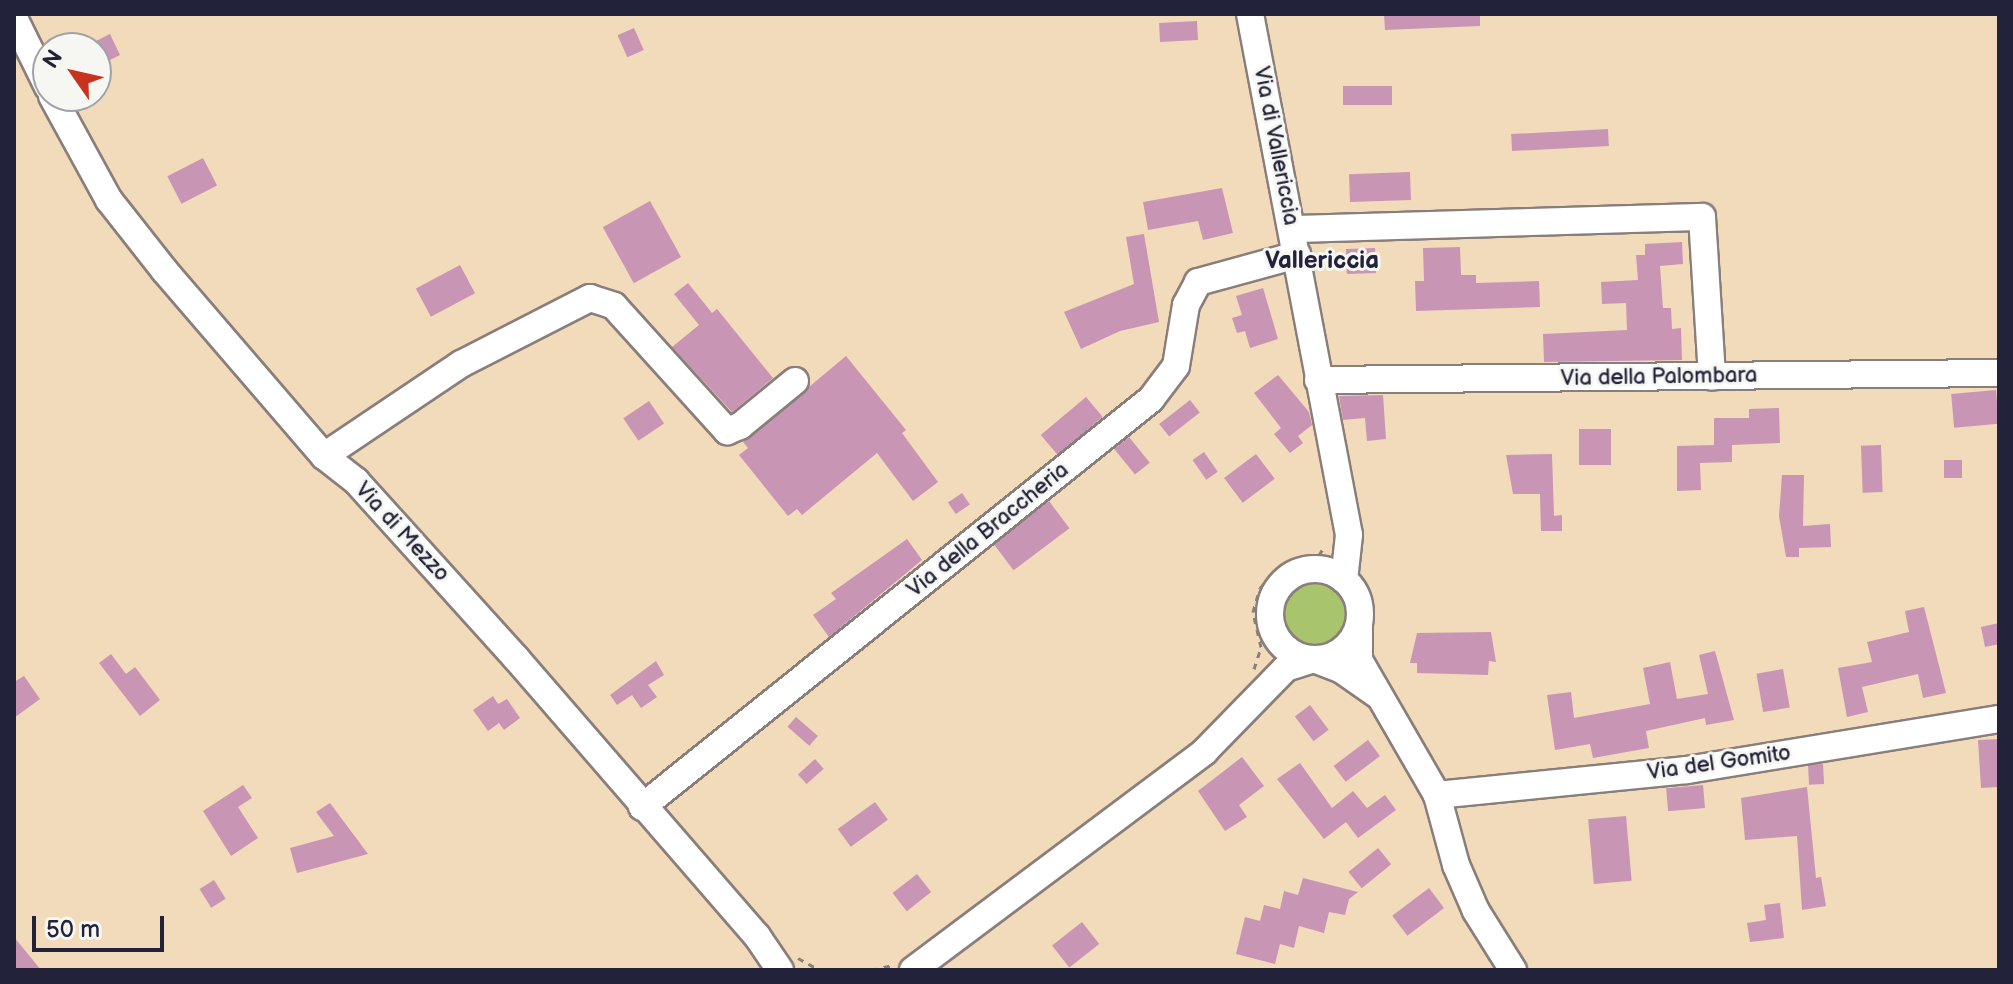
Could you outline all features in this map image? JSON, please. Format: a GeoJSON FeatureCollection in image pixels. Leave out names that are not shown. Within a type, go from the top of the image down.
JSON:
{"type":"FeatureCollection","features":[{"type":"Feature","properties":{"kind":"street","name":"Via di Vallericcia"},"geometry":{"type":"LineString","coordinates":[[1250,14],[1345,514],[1350,551],[1344,580],[1358,601],[1359,660],[1437,795],[1476,911],[1513,970]]}},
{"type":"Feature","properties":{"kind":"street"},"geometry":{"type":"LineString","coordinates":[[14,18],[32,55]]}},
{"type":"Feature","properties":{"kind":"street","name":"Via di Mezzo"},"geometry":{"type":"LineString","coordinates":[[61,112],[120,216],[324,456],[356,481],[474,611],[776,963],[794,970]]}},
{"type":"Feature","properties":{"kind":"street"},"geometry":{"type":"LineString","coordinates":[[1295,242],[1702,217],[1712,377]]}},
{"type":"Feature","properties":{"kind":"street","name":"Via della Braccheria"},"geometry":{"type":"LineString","coordinates":[[642,807],[1151,399],[1176,366],[1186,305],[1198,282],[1295,242]]}},
{"type":"Feature","properties":{"kind":"street"},"geometry":{"type":"LineString","coordinates":[[324,456],[453,368],[590,298],[614,306],[727,431],[740,426],[795,381]]}},
{"type":"Feature","properties":{"kind":"street","name":"Via della Palombara"},"geometry":{"type":"LineString","coordinates":[[1318,380],[1999,373]]}},
{"type":"Feature","properties":{"kind":"street","name":"Via di Vallericcia"},"geometry":{"type":"LineString","coordinates":[[1345,514],[1338,547],[1316,570],[1299,573],[1278,589],[1271,624],[1287,649],[1342,670],[1379,696]]}},
{"type":"Feature","properties":{"kind":"street"},"geometry":{"type":"LineString","coordinates":[[1316,570],[1344,580]]}},
{"type":"Feature","properties":{"kind":"street"},"geometry":{"type":"LineString","coordinates":[[908,965],[1204,752],[1257,681],[1270,670],[1271,624]]}},
{"type":"Feature","properties":{"kind":"street"},"geometry":{"type":"LineString","coordinates":[[1257,681],[1286,668],[1340,652],[1359,627]]}},
{"type":"Feature","properties":{"kind":"street","name":"Via del Gomito"},"geometry":{"type":"LineString","coordinates":[[1437,795],[1687,770],[1999,719]]}},
{"type":"Feature","properties":{"kind":"path"},"geometry":{"type":"LineString","coordinates":[[1257,681],[1261,647],[1253,612],[1260,588],[1277,569],[1319,555],[1327,543]]}},
{"type":"Feature","properties":{"kind":"path"},"geometry":{"type":"LineString","coordinates":[[872,970],[908,965]]}},
{"type":"Feature","properties":{"kind":"path"},"geometry":{"type":"LineString","coordinates":[[829,970],[851,970]]}},
{"type":"Feature","properties":{"kind":"green space"},"geometry":{"type":"Polygon","coordinates":[[[1315,581],[1338,591],[1348,614],[1338,637],[1315,647],[1292,637],[1282,614],[1292,591],[1315,581]]]}},
{"type":"Feature","properties":{"kind":"building"},"geometry":{"type":"Polygon","coordinates":[[[1384,14],[1480,14],[1480,26],[1385,30],[1384,14]]]}},
{"type":"Feature","properties":{"kind":"building"},"geometry":{"type":"Polygon","coordinates":[[[1197,21],[1198,40],[1160,42],[1159,23],[1197,21]]]}},
{"type":"Feature","properties":{"kind":"building"},"geometry":{"type":"Polygon","coordinates":[[[634,28],[644,50],[627,57],[618,35],[634,28]]]}},
{"type":"Feature","properties":{"kind":"building"},"geometry":{"type":"Polygon","coordinates":[[[112,38],[120,55],[112,59],[112,38]]]}},
{"type":"Feature","properties":{"kind":"building"},"geometry":{"type":"Polygon","coordinates":[[[1343,86],[1392,86],[1392,105],[1343,105],[1343,86]]]}},
{"type":"Feature","properties":{"kind":"building"},"geometry":{"type":"Polygon","coordinates":[[[1608,129],[1609,146],[1512,151],[1511,134],[1608,129]]]}},
{"type":"Feature","properties":{"kind":"building"},"geometry":{"type":"Polygon","coordinates":[[[203,158],[217,186],[181,204],[167,176],[203,158]]]}},
{"type":"Feature","properties":{"kind":"building"},"geometry":{"type":"Polygon","coordinates":[[[1410,172],[1411,200],[1350,202],[1349,174],[1410,172]]]}},
{"type":"Feature","properties":{"kind":"building"},"geometry":{"type":"Polygon","coordinates":[[[1222,188],[1233,233],[1203,240],[1198,221],[1148,230],[1143,202],[1222,188]]]}},
{"type":"Feature","properties":{"kind":"building"},"geometry":{"type":"Polygon","coordinates":[[[650,201],[681,257],[634,283],[603,227],[650,201]]]}},
{"type":"Feature","properties":{"kind":"building"},"geometry":{"type":"Polygon","coordinates":[[[1144,234],[1159,322],[1120,331],[1081,349],[1064,312],[1134,284],[1126,237],[1144,234]]]}},
{"type":"Feature","properties":{"kind":"building"},"geometry":{"type":"Polygon","coordinates":[[[1682,242],[1683,264],[1660,266],[1663,308],[1671,308],[1672,329],[1681,328],[1682,360],[1544,362],[1543,334],[1627,330],[1626,303],[1602,304],[1601,282],[1638,280],[1636,255],[1645,255],[1645,244],[1682,242]]]}},
{"type":"Feature","properties":{"kind":"building"},"geometry":{"type":"Polygon","coordinates":[[[1460,247],[1461,275],[1476,275],[1476,283],[1539,281],[1540,307],[1416,311],[1415,281],[1424,281],[1423,248],[1460,247]]]}},
{"type":"Feature","properties":{"kind":"building"},"geometry":{"type":"Polygon","coordinates":[[[1375,248],[1376,273],[1347,274],[1346,249],[1375,248]]]}},
{"type":"Feature","properties":{"kind":"building"},"geometry":{"type":"Polygon","coordinates":[[[460,265],[475,293],[431,317],[416,288],[460,265]]]}},
{"type":"Feature","properties":{"kind":"building"},"geometry":{"type":"Polygon","coordinates":[[[688,283],[712,313],[717,309],[773,378],[732,412],[672,347],[699,325],[674,294],[688,283]]]}},
{"type":"Feature","properties":{"kind":"building"},"geometry":{"type":"Polygon","coordinates":[[[1263,288],[1278,339],[1250,348],[1245,331],[1237,333],[1232,318],[1242,315],[1236,296],[1263,288]]]}},
{"type":"Feature","properties":{"kind":"building"},"geometry":{"type":"Polygon","coordinates":[[[846,356],[906,430],[902,433],[938,482],[913,501],[877,453],[802,515],[797,509],[788,516],[739,455],[748,448],[743,442],[846,356]]]}},
{"type":"Feature","properties":{"kind":"building"},"geometry":{"type":"Polygon","coordinates":[[[1278,375],[1309,412],[1312,425],[1298,436],[1303,443],[1290,453],[1274,434],[1281,428],[1254,393],[1278,375]]]}},
{"type":"Feature","properties":{"kind":"building"},"geometry":{"type":"Polygon","coordinates":[[[1996,390],[1999,424],[1954,428],[1951,394],[1996,390]]]}},
{"type":"Feature","properties":{"kind":"building"},"geometry":{"type":"Polygon","coordinates":[[[1383,395],[1386,439],[1367,441],[1365,418],[1343,420],[1339,396],[1383,395]]]}},
{"type":"Feature","properties":{"kind":"building"},"geometry":{"type":"Polygon","coordinates":[[[1086,397],[1103,417],[1058,455],[1041,435],[1086,397]]]}},
{"type":"Feature","properties":{"kind":"building"},"geometry":{"type":"Polygon","coordinates":[[[1190,400],[1200,413],[1169,437],[1159,424],[1190,400]]]}},
{"type":"Feature","properties":{"kind":"building"},"geometry":{"type":"Polygon","coordinates":[[[649,401],[664,423],[638,441],[623,418],[649,401]]]}},
{"type":"Feature","properties":{"kind":"building"},"geometry":{"type":"Polygon","coordinates":[[[1779,408],[1780,443],[1732,445],[1732,462],[1700,463],[1701,490],[1677,491],[1677,446],[1714,445],[1714,418],[1749,418],[1749,409],[1779,408]]]}},
{"type":"Feature","properties":{"kind":"building"},"geometry":{"type":"Polygon","coordinates":[[[1579,429],[1611,429],[1611,465],[1579,465],[1579,429]]]}},
{"type":"Feature","properties":{"kind":"building"},"geometry":{"type":"Polygon","coordinates":[[[1129,437],[1150,463],[1135,475],[1114,449],[1129,437]]]}},
{"type":"Feature","properties":{"kind":"building"},"geometry":{"type":"Polygon","coordinates":[[[1881,445],[1883,492],[1863,493],[1861,446],[1881,445]]]}},
{"type":"Feature","properties":{"kind":"building"},"geometry":{"type":"Polygon","coordinates":[[[1204,452],[1218,472],[1206,480],[1193,460],[1204,452]]]}},
{"type":"Feature","properties":{"kind":"building"},"geometry":{"type":"Polygon","coordinates":[[[1256,454],[1275,479],[1243,503],[1224,478],[1256,454]]]}},
{"type":"Feature","properties":{"kind":"building"},"geometry":{"type":"Polygon","coordinates":[[[1552,454],[1554,516],[1562,515],[1562,531],[1541,531],[1540,494],[1513,494],[1506,455],[1552,454]]]}},
{"type":"Feature","properties":{"kind":"building"},"geometry":{"type":"Polygon","coordinates":[[[1944,460],[1962,460],[1962,478],[1944,478],[1944,460]]]}},
{"type":"Feature","properties":{"kind":"building"},"geometry":{"type":"Polygon","coordinates":[[[1782,475],[1804,475],[1803,526],[1830,524],[1831,547],[1799,548],[1799,557],[1786,557],[1779,516],[1782,475]]]}},
{"type":"Feature","properties":{"kind":"building"},"geometry":{"type":"Polygon","coordinates":[[[962,493],[970,505],[956,514],[948,503],[962,493]]]}},
{"type":"Feature","properties":{"kind":"building"},"geometry":{"type":"Polygon","coordinates":[[[1049,501],[1069,528],[1014,570],[993,543],[1049,501]]]}},
{"type":"Feature","properties":{"kind":"building"},"geometry":{"type":"Polygon","coordinates":[[[907,539],[922,560],[829,637],[813,615],[836,599],[831,593],[907,539]]]}},
{"type":"Feature","properties":{"kind":"building"},"geometry":{"type":"Polygon","coordinates":[[[1924,607],[1946,693],[1923,698],[1918,674],[1862,687],[1868,712],[1847,717],[1838,668],[1872,662],[1867,642],[1909,632],[1905,611],[1924,607]]]}},
{"type":"Feature","properties":{"kind":"building"},"geometry":{"type":"Polygon","coordinates":[[[1999,623],[1999,644],[1985,647],[1981,627],[1999,623]]]}},
{"type":"Feature","properties":{"kind":"building"},"geometry":{"type":"Polygon","coordinates":[[[1491,632],[1496,662],[1489,661],[1488,675],[1417,673],[1417,663],[1410,663],[1417,633],[1491,632]]]}},
{"type":"Feature","properties":{"kind":"building"},"geometry":{"type":"Polygon","coordinates":[[[1715,651],[1734,720],[1706,725],[1705,718],[1646,731],[1649,748],[1593,758],[1590,744],[1555,750],[1547,695],[1571,692],[1574,718],[1650,704],[1643,668],[1670,662],[1677,699],[1708,694],[1699,655],[1715,651]]]}},
{"type":"Feature","properties":{"kind":"building"},"geometry":{"type":"Polygon","coordinates":[[[111,654],[126,674],[135,667],[160,700],[140,716],[99,663],[111,654]]]}},
{"type":"Feature","properties":{"kind":"building"},"geometry":{"type":"Polygon","coordinates":[[[656,661],[664,675],[648,685],[657,697],[641,708],[632,695],[617,705],[610,695],[656,661]]]}},
{"type":"Feature","properties":{"kind":"building"},"geometry":{"type":"Polygon","coordinates":[[[1783,669],[1790,707],[1763,712],[1756,674],[1783,669]]]}},
{"type":"Feature","properties":{"kind":"building"},"geometry":{"type":"Polygon","coordinates":[[[24,676],[40,699],[14,718],[14,682],[24,676]]]}},
{"type":"Feature","properties":{"kind":"building"},"geometry":{"type":"Polygon","coordinates":[[[493,696],[498,704],[507,699],[520,718],[504,730],[499,723],[488,731],[473,710],[493,696]]]}},
{"type":"Feature","properties":{"kind":"building"},"geometry":{"type":"Polygon","coordinates":[[[1310,705],[1329,730],[1313,741],[1295,716],[1310,705]]]}},
{"type":"Feature","properties":{"kind":"building"},"geometry":{"type":"Polygon","coordinates":[[[796,717],[818,736],[809,746],[787,727],[796,717]]]}},
{"type":"Feature","properties":{"kind":"building"},"geometry":{"type":"Polygon","coordinates":[[[1999,739],[1999,787],[1981,788],[1978,740],[1999,739]]]}},
{"type":"Feature","properties":{"kind":"building"},"geometry":{"type":"Polygon","coordinates":[[[1368,740],[1380,756],[1346,782],[1334,766],[1368,740]]]}},
{"type":"Feature","properties":{"kind":"building"},"geometry":{"type":"Polygon","coordinates":[[[1242,757],[1264,786],[1239,805],[1247,817],[1225,831],[1198,791],[1242,757]]]}},
{"type":"Feature","properties":{"kind":"building"},"geometry":{"type":"Polygon","coordinates":[[[815,759],[824,769],[807,784],[798,774],[815,759]]]}},
{"type":"Feature","properties":{"kind":"building"},"geometry":{"type":"Polygon","coordinates":[[[1300,763],[1332,808],[1353,791],[1367,808],[1385,795],[1396,810],[1358,838],[1346,822],[1324,839],[1277,779],[1300,763]]]}},
{"type":"Feature","properties":{"kind":"building"},"geometry":{"type":"Polygon","coordinates":[[[1823,764],[1824,784],[1809,785],[1808,765],[1823,764]]]}},
{"type":"Feature","properties":{"kind":"building"},"geometry":{"type":"Polygon","coordinates":[[[243,785],[252,798],[238,807],[258,838],[231,856],[203,811],[243,785]]]}},
{"type":"Feature","properties":{"kind":"building"},"geometry":{"type":"Polygon","coordinates":[[[1703,785],[1705,808],[1668,811],[1666,788],[1703,785]]]}},
{"type":"Feature","properties":{"kind":"building"},"geometry":{"type":"Polygon","coordinates":[[[1807,787],[1816,878],[1821,877],[1826,906],[1802,910],[1797,836],[1745,840],[1741,798],[1807,787]]]}},
{"type":"Feature","properties":{"kind":"building"},"geometry":{"type":"Polygon","coordinates":[[[875,802],[888,820],[851,847],[838,829],[875,802]]]}},
{"type":"Feature","properties":{"kind":"building"},"geometry":{"type":"Polygon","coordinates":[[[330,803],[368,854],[297,873],[290,848],[334,836],[316,812],[330,803]]]}},
{"type":"Feature","properties":{"kind":"building"},"geometry":{"type":"Polygon","coordinates":[[[1626,816],[1632,881],[1594,884],[1588,819],[1626,816]]]}},
{"type":"Feature","properties":{"kind":"building"},"geometry":{"type":"Polygon","coordinates":[[[1378,848],[1391,864],[1362,888],[1348,872],[1378,848]]]}},
{"type":"Feature","properties":{"kind":"building"},"geometry":{"type":"Polygon","coordinates":[[[917,874],[931,892],[907,911],[893,893],[917,874]]]}},
{"type":"Feature","properties":{"kind":"building"},"geometry":{"type":"Polygon","coordinates":[[[1303,878],[1358,892],[1349,899],[1345,915],[1329,912],[1324,933],[1299,926],[1294,948],[1280,944],[1275,964],[1236,954],[1245,917],[1260,921],[1264,905],[1280,909],[1284,891],[1298,895],[1303,878]]]}},
{"type":"Feature","properties":{"kind":"building"},"geometry":{"type":"Polygon","coordinates":[[[214,880],[226,899],[211,908],[200,889],[214,880]]]}},
{"type":"Feature","properties":{"kind":"building"},"geometry":{"type":"Polygon","coordinates":[[[1429,888],[1444,908],[1407,936],[1392,916],[1429,888]]]}},
{"type":"Feature","properties":{"kind":"building"},"geometry":{"type":"Polygon","coordinates":[[[1780,903],[1784,938],[1750,942],[1747,923],[1766,920],[1764,905],[1780,903]]]}},
{"type":"Feature","properties":{"kind":"building"},"geometry":{"type":"Polygon","coordinates":[[[1082,922],[1099,944],[1069,967],[1052,945],[1082,922]]]}},
{"type":"Feature","properties":{"kind":"building"},"geometry":{"type":"Polygon","coordinates":[[[14,937],[41,970],[14,970],[14,937]]]}},
{"type":"Feature","properties":{"kind":"district","name":"Vallericcia"},"geometry":{"type":"Point","coordinates":[1322,261]}}]}
